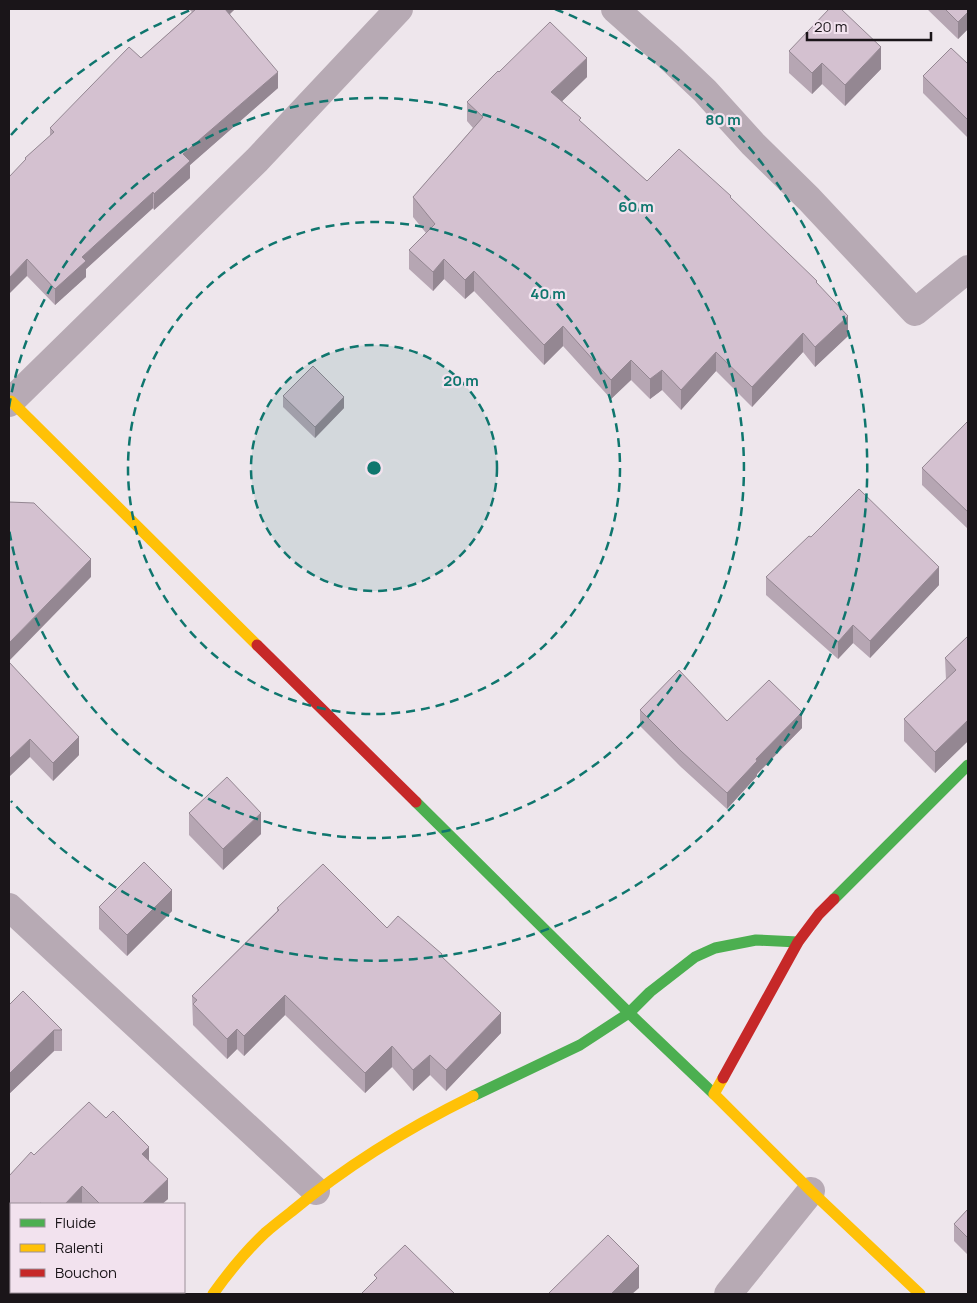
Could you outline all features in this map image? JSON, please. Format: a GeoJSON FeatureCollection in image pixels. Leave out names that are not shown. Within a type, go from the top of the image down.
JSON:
{"type":"FeatureCollection","features":[{"type":"Feature","properties":{"kind":"street"},"geometry":{"type":"LineString","coordinates":[[399,9],[257,160],[10,402],[629,1014],[920,1294]]}},
{"type":"Feature","properties":{"kind":"street"},"geometry":{"type":"LineString","coordinates":[[614,9],[669,57],[705,92],[915,312],[968,269]]}},
{"type":"Feature","properties":{"kind":"street"},"geometry":{"type":"LineString","coordinates":[[714,1094],[798,942],[820,914],[968,765]]}},
{"type":"Feature","properties":{"kind":"street"},"geometry":{"type":"LineString","coordinates":[[9,907],[316,1191]]}},
{"type":"Feature","properties":{"kind":"street"},"geometry":{"type":"LineString","coordinates":[[213,1294],[227,1275],[264,1234],[316,1191],[371,1153],[446,1110],[580,1044],[629,1014],[650,992],[695,957],[715,948],[756,940],[798,942]]}},
{"type":"Feature","properties":{"kind":"street"},"geometry":{"type":"LineString","coordinates":[[728,1294],[812,1191]]}},
{"type":"Feature","properties":{"kind":"building"},"geometry":{"type":"Polygon","coordinates":[[[196,9],[225,9],[278,72],[183,154],[190,161],[82,257],[86,261],[55,289],[27,259],[9,278],[9,177],[25,158],[54,132],[50,128],[129,47],[141,58],[196,9]]]}},
{"type":"Feature","properties":{"kind":"building"},"geometry":{"type":"Polygon","coordinates":[[[829,9],[841,9],[881,47],[845,85],[822,63],[812,73],[789,51],[829,9]]]}},
{"type":"Feature","properties":{"kind":"building"},"geometry":{"type":"Polygon","coordinates":[[[945,9],[968,9],[968,12],[958,22],[945,9]]]}},
{"type":"Feature","properties":{"kind":"building"},"geometry":{"type":"Polygon","coordinates":[[[550,22],[587,58],[551,92],[581,118],[579,120],[647,181],[679,149],[731,196],[817,281],[848,316],[815,347],[803,333],[752,387],[716,352],[681,390],[662,370],[650,379],[631,360],[611,380],[563,326],[544,345],[474,271],[465,280],[444,259],[433,272],[409,250],[435,224],[413,197],[483,117],[467,102],[550,22]]]}},
{"type":"Feature","properties":{"kind":"building"},"geometry":{"type":"Polygon","coordinates":[[[951,48],[968,64],[968,120],[923,76],[951,48]]]}},
{"type":"Feature","properties":{"kind":"building"},"geometry":{"type":"Polygon","coordinates":[[[313,366],[344,397],[315,427],[283,396],[313,366]]]}},
{"type":"Feature","properties":{"kind":"building"},"geometry":{"type":"Polygon","coordinates":[[[968,421],[968,512],[922,468],[968,421]]]}},
{"type":"Feature","properties":{"kind":"building"},"geometry":{"type":"Polygon","coordinates":[[[859,489],[939,567],[870,641],[853,625],[838,642],[766,577],[809,536],[811,537],[859,489]]]}},
{"type":"Feature","properties":{"kind":"building"},"geometry":{"type":"Polygon","coordinates":[[[9,502],[34,503],[91,559],[9,643],[9,502]]]}},
{"type":"Feature","properties":{"kind":"building"},"geometry":{"type":"Polygon","coordinates":[[[968,636],[968,720],[935,752],[904,719],[956,670],[945,658],[968,636]]]}},
{"type":"Feature","properties":{"kind":"building"},"geometry":{"type":"Polygon","coordinates":[[[9,662],[79,737],[53,763],[30,739],[9,759],[9,662]]]}},
{"type":"Feature","properties":{"kind":"building"},"geometry":{"type":"Polygon","coordinates":[[[679,670],[727,721],[769,680],[802,712],[756,759],[757,761],[727,793],[640,710],[679,670]]]}},
{"type":"Feature","properties":{"kind":"building"},"geometry":{"type":"Polygon","coordinates":[[[227,777],[261,813],[223,849],[189,813],[227,777]]]}},
{"type":"Feature","properties":{"kind":"building"},"geometry":{"type":"Polygon","coordinates":[[[144,862],[172,890],[127,935],[99,907],[144,862]]]}},
{"type":"Feature","properties":{"kind":"building"},"geometry":{"type":"Polygon","coordinates":[[[323,864],[387,928],[398,916],[442,954],[441,956],[501,1013],[446,1070],[430,1055],[413,1070],[392,1046],[365,1073],[285,995],[244,1036],[237,1029],[227,1039],[193,1004],[197,1000],[192,996],[279,910],[277,908],[323,864]]]}},
{"type":"Feature","properties":{"kind":"building"},"geometry":{"type":"Polygon","coordinates":[[[23,991],[62,1030],[54,1030],[9,1074],[9,1005],[23,991]]]}},
{"type":"Feature","properties":{"kind":"building"},"geometry":{"type":"Polygon","coordinates":[[[89,1102],[106,1118],[113,1111],[149,1147],[142,1154],[168,1179],[143,1203],[99,1203],[82,1186],[66,1203],[10,1203],[10,1232],[9,1176],[31,1152],[34,1155],[89,1102]]]}},
{"type":"Feature","properties":{"kind":"building"},"geometry":{"type":"Polygon","coordinates":[[[968,1209],[968,1238],[954,1224],[968,1209]]]}},
{"type":"Feature","properties":{"kind":"building"},"geometry":{"type":"Polygon","coordinates":[[[608,1235],[639,1266],[611,1294],[548,1294],[608,1235]]]}},
{"type":"Feature","properties":{"kind":"building"},"geometry":{"type":"Polygon","coordinates":[[[405,1245],[455,1294],[361,1294],[377,1278],[374,1275],[405,1245]]]}},
{"type":"Feature","properties":{"kind":"traffic: fast"},"geometry":{"type":"LineString","coordinates":[[834,899],[968,765]]}},
{"type":"Feature","properties":{"kind":"traffic: fast"},"geometry":{"type":"LineString","coordinates":[[416,802],[629,1013],[714,1094]]}},
{"type":"Feature","properties":{"kind":"traffic: fast"},"geometry":{"type":"LineString","coordinates":[[473,1096],[580,1045],[629,1013],[650,992],[695,957],[715,948],[756,940],[798,942]]}},
{"type":"Feature","properties":{"kind":"traffic: slow"},"geometry":{"type":"LineString","coordinates":[[11,401],[257,645]]}},
{"type":"Feature","properties":{"kind":"traffic: slow"},"geometry":{"type":"LineString","coordinates":[[723,1078],[714,1094],[811,1191],[920,1294]]}},
{"type":"Feature","properties":{"kind":"traffic: slow"},"geometry":{"type":"LineString","coordinates":[[213,1294],[258,1240],[312,1195],[378,1149],[425,1121],[473,1096]]}},
{"type":"Feature","properties":{"kind":"traffic: jam"},"geometry":{"type":"LineString","coordinates":[[257,645],[416,802]]}},
{"type":"Feature","properties":{"kind":"traffic: jam"},"geometry":{"type":"LineString","coordinates":[[723,1078],[798,942],[819,914],[834,899]]}}]}
